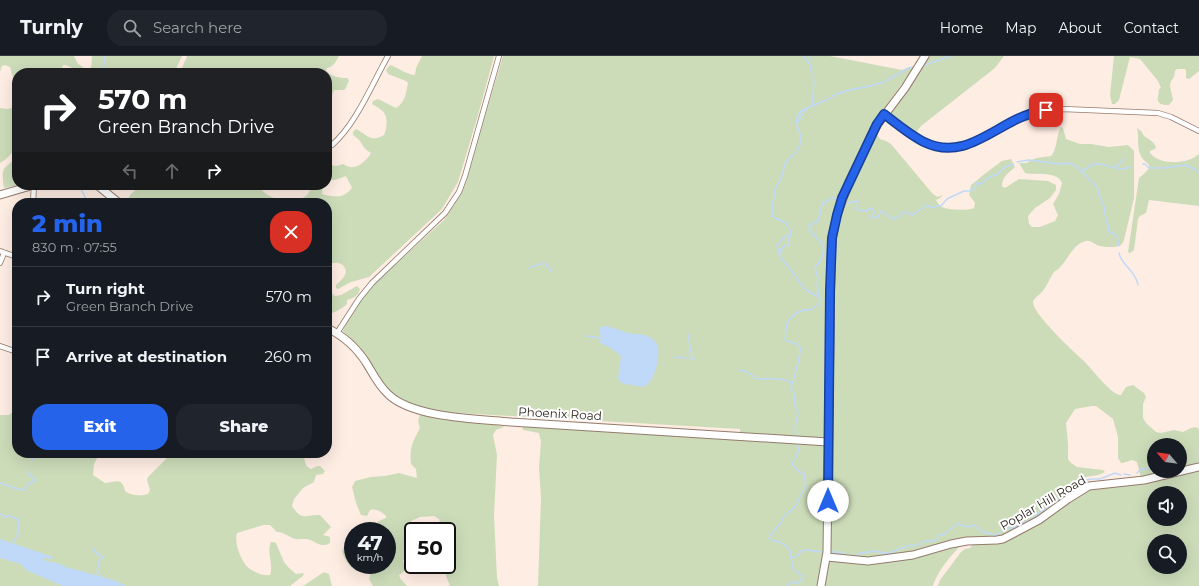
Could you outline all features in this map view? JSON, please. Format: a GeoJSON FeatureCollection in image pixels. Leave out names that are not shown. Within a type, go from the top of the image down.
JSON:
{"type":"FeatureCollection","features":[{"type":"Feature","properties":{"kind":"street"},"geometry":{"type":"LineString","coordinates":[[332,145],[348,128],[388,56]]}},
{"type":"Feature","properties":{"kind":"street"},"geometry":{"type":"LineString","coordinates":[[337,333],[372,282],[445,213],[459,192],[465,176],[499,56]]}},
{"type":"Feature","properties":{"kind":"street"},"geometry":{"type":"LineString","coordinates":[[821,586],[827,556],[831,270],[834,227],[849,182],[872,134],[884,114],[923,59]]}},
{"type":"Feature","properties":{"kind":"street"},"geometry":{"type":"LineString","coordinates":[[884,114],[918,139],[932,146],[946,148],[965,146],[1026,115],[1053,109],[1158,113],[1172,117],[1199,131]]}},
{"type":"Feature","properties":{"kind":"street"},"geometry":{"type":"LineString","coordinates":[[0,195],[17,190]]}},
{"type":"Feature","properties":{"kind":"street"},"geometry":{"type":"LineString","coordinates":[[103,190],[113,198]]}},
{"type":"Feature","properties":{"kind":"street"},"geometry":{"type":"LineString","coordinates":[[0,263],[2,252],[12,255]]}},
{"type":"Feature","properties":{"kind":"street","name":"Phoenix Road"},"geometry":{"type":"LineString","coordinates":[[332,330],[347,340],[356,349],[388,395],[401,403],[430,413],[517,423],[828,442]]}},
{"type":"Feature","properties":{"kind":"street"},"geometry":{"type":"LineString","coordinates":[[0,346],[12,350]]}},
{"type":"Feature","properties":{"kind":"street","name":"Poplar Hill Road"},"geometry":{"type":"LineString","coordinates":[[827,556],[868,561],[913,555],[967,541],[1003,539],[1039,520],[1072,496],[1089,486],[1144,480],[1199,467]]}},
{"type":"Feature","properties":{"kind":"green space"},"geometry":{"type":"Polygon","coordinates":[[[0,56],[74,56],[78,64],[83,67],[72,68],[63,65],[62,68],[12,68],[12,74],[10,67],[5,65],[2,66],[0,72],[0,56]]]}},
{"type":"Feature","properties":{"kind":"green space"},"geometry":{"type":"Polygon","coordinates":[[[92,56],[182,56],[176,68],[91,68],[92,56]]]}},
{"type":"Feature","properties":{"kind":"green space"},"geometry":{"type":"Polygon","coordinates":[[[187,56],[339,56],[333,65],[327,68],[182,68],[187,56]]]}},
{"type":"Feature","properties":{"kind":"green space"},"geometry":{"type":"Polygon","coordinates":[[[422,56],[494,56],[458,182],[442,209],[369,277],[351,282],[338,289],[336,288],[336,285],[345,275],[346,271],[341,264],[332,263],[332,198],[302,198],[306,196],[310,190],[322,190],[322,194],[335,196],[342,196],[349,192],[352,188],[346,176],[332,180],[332,165],[336,166],[343,164],[350,167],[355,167],[368,158],[371,153],[353,135],[353,132],[356,129],[372,138],[384,135],[386,118],[384,112],[372,104],[373,101],[378,99],[396,108],[404,100],[407,90],[408,83],[406,81],[388,74],[386,70],[390,65],[415,75],[416,68],[422,56]]]}},
{"type":"Feature","properties":{"kind":"green space"},"geometry":{"type":"Polygon","coordinates":[[[503,56],[830,56],[902,70],[914,66],[883,110],[867,137],[868,138],[873,130],[880,139],[891,144],[932,193],[937,197],[943,195],[936,200],[941,206],[949,209],[963,210],[974,208],[975,203],[969,195],[971,185],[1002,161],[1011,159],[1015,167],[1003,180],[1002,186],[1005,188],[1019,179],[1048,181],[1056,185],[1056,190],[1050,198],[1035,208],[1028,216],[1029,224],[1032,227],[1040,227],[1055,221],[1058,215],[1053,204],[1059,194],[1062,183],[1056,176],[1025,173],[1019,163],[1026,163],[1036,158],[1051,156],[1061,127],[1063,128],[1066,139],[1080,144],[1109,147],[1128,145],[1134,151],[1134,198],[1123,242],[1119,246],[1107,247],[1096,245],[1088,241],[1082,242],[1054,272],[1045,288],[1033,302],[1039,315],[1046,323],[1112,391],[1121,395],[1126,387],[1133,385],[1144,393],[1146,397],[1143,404],[1143,418],[1146,423],[1156,432],[1161,433],[1174,430],[1183,432],[1196,427],[1199,429],[1199,462],[1189,465],[1187,465],[1187,438],[1147,438],[1147,478],[1187,478],[1187,471],[1192,473],[1199,471],[1199,586],[938,586],[940,580],[961,552],[970,548],[974,543],[964,543],[946,563],[933,586],[538,586],[541,498],[539,467],[541,442],[539,433],[523,430],[522,426],[740,439],[740,429],[440,412],[407,403],[393,397],[385,388],[359,347],[343,331],[360,301],[379,279],[444,220],[461,194],[503,56]],[[1096,406],[1075,409],[1066,423],[1068,459],[1071,463],[1077,467],[1103,470],[1105,472],[1082,478],[1075,482],[1078,488],[1093,482],[1105,480],[1141,478],[1137,462],[1132,460],[1121,463],[1118,458],[1118,437],[1113,419],[1096,406]]]}},
{"type":"Feature","properties":{"kind":"green space"},"geometry":{"type":"Polygon","coordinates":[[[927,56],[1004,56],[995,68],[921,126],[915,134],[894,119],[891,112],[927,56]]]}},
{"type":"Feature","properties":{"kind":"green space"},"geometry":{"type":"Polygon","coordinates":[[[1114,56],[1199,56],[1199,71],[1189,79],[1186,78],[1185,69],[1177,69],[1170,86],[1173,100],[1169,105],[1164,105],[1158,100],[1159,89],[1161,88],[1158,81],[1140,59],[1130,57],[1119,100],[1115,104],[1112,104],[1110,95],[1114,56]]]}},
{"type":"Feature","properties":{"kind":"green space"},"geometry":{"type":"Polygon","coordinates":[[[332,75],[347,78],[349,80],[344,90],[334,90],[332,95],[332,75]]]}},
{"type":"Feature","properties":{"kind":"green space"},"geometry":{"type":"Polygon","coordinates":[[[0,108],[8,109],[12,108],[12,152],[0,163],[0,108]]]}},
{"type":"Feature","properties":{"kind":"green space"},"geometry":{"type":"Polygon","coordinates":[[[1137,128],[1155,145],[1155,149],[1150,151],[1150,153],[1162,161],[1178,162],[1189,160],[1199,154],[1199,206],[1149,200],[1146,213],[1138,219],[1134,250],[1130,253],[1128,252],[1139,178],[1149,167],[1140,154],[1137,128]]]}},
{"type":"Feature","properties":{"kind":"green space"},"geometry":{"type":"Polygon","coordinates":[[[12,161],[12,186],[4,188],[3,170],[12,161]]]}},
{"type":"Feature","properties":{"kind":"green space"},"geometry":{"type":"Polygon","coordinates":[[[136,190],[262,190],[273,198],[129,198],[136,190]]]}},
{"type":"Feature","properties":{"kind":"green space"},"geometry":{"type":"Polygon","coordinates":[[[357,286],[360,289],[357,295],[347,300],[347,304],[332,313],[332,293],[335,296],[341,295],[357,286]]]}},
{"type":"Feature","properties":{"kind":"green space"},"geometry":{"type":"Polygon","coordinates":[[[12,412],[12,458],[97,458],[94,464],[93,475],[105,483],[115,481],[120,482],[127,493],[133,495],[148,494],[150,490],[147,480],[148,477],[167,458],[304,458],[305,463],[309,468],[311,469],[320,466],[325,471],[323,474],[316,475],[314,482],[303,488],[294,499],[292,506],[298,514],[304,516],[320,515],[331,527],[323,535],[330,537],[330,543],[322,545],[308,539],[295,539],[277,532],[270,525],[263,525],[237,533],[237,545],[243,561],[250,569],[264,575],[270,575],[271,567],[269,550],[271,542],[276,543],[284,562],[288,567],[296,574],[304,573],[303,576],[290,586],[0,586],[0,415],[9,415],[12,412]]]}},
{"type":"Feature","properties":{"kind":"green space"},"geometry":{"type":"Polygon","coordinates":[[[420,415],[445,420],[481,423],[504,427],[496,430],[493,435],[497,455],[494,515],[497,578],[499,586],[450,586],[446,574],[456,574],[456,522],[440,522],[439,519],[434,516],[420,517],[411,522],[404,522],[404,571],[399,575],[407,586],[373,586],[369,579],[371,574],[396,574],[396,522],[377,522],[386,518],[386,516],[377,510],[370,510],[367,516],[361,515],[352,487],[355,481],[399,473],[417,478],[416,469],[411,464],[411,449],[420,428],[418,421],[420,415]]]}},
{"type":"Feature","properties":{"kind":"green space"},"geometry":{"type":"Polygon","coordinates":[[[344,547],[344,558],[342,551],[344,547]]]}},
{"type":"Feature","properties":{"kind":"green space"},"geometry":{"type":"Polygon","coordinates":[[[324,572],[329,574],[332,586],[303,586],[324,572]]]}},
{"type":"Feature","properties":{"kind":"water"},"geometry":{"type":"Polygon","coordinates":[[[602,326],[631,334],[644,335],[656,342],[658,346],[658,354],[656,367],[654,374],[647,385],[644,387],[620,382],[618,378],[621,356],[611,348],[600,343],[601,336],[599,329],[602,326]]]}},
{"type":"Feature","properties":{"kind":"water"},"geometry":{"type":"Polygon","coordinates":[[[0,539],[53,557],[51,559],[44,558],[43,560],[113,580],[127,586],[63,586],[26,570],[21,564],[0,558],[0,539]]]}},
{"type":"Feature","properties":{"kind":"waterway"},"geometry":{"type":"LineString","coordinates":[[102,68],[105,56]]}},
{"type":"Feature","properties":{"kind":"waterway"},"geometry":{"type":"LineString","coordinates":[[803,56],[809,63],[812,73]]}},
{"type":"Feature","properties":{"kind":"waterway"},"geometry":{"type":"LineString","coordinates":[[809,56],[809,63]]}},
{"type":"Feature","properties":{"kind":"waterway"},"geometry":{"type":"LineString","coordinates":[[922,66],[951,56]]}},
{"type":"Feature","properties":{"kind":"waterway"},"geometry":{"type":"LineString","coordinates":[[886,81],[908,68],[916,67]]}},
{"type":"Feature","properties":{"kind":"waterway"},"geometry":{"type":"LineString","coordinates":[[812,107],[813,76]]}},
{"type":"Feature","properties":{"kind":"waterway"},"geometry":{"type":"LineString","coordinates":[[832,97],[842,92],[884,82]]}},
{"type":"Feature","properties":{"kind":"waterway"},"geometry":{"type":"LineString","coordinates":[[778,251],[789,245],[791,232],[786,223],[773,217],[772,208],[775,190],[782,176],[785,163],[796,152],[801,143],[796,118],[801,111],[830,98]]}},
{"type":"Feature","properties":{"kind":"waterway"},"geometry":{"type":"LineString","coordinates":[[797,123],[806,109]]}},
{"type":"Feature","properties":{"kind":"waterway"},"geometry":{"type":"LineString","coordinates":[[1116,167],[1124,159]]}},
{"type":"Feature","properties":{"kind":"waterway"},"geometry":{"type":"LineString","coordinates":[[1017,162],[1029,160],[1060,164],[1069,163],[1076,166],[1097,187],[1100,199],[1104,206],[1109,228],[1108,231],[1117,236],[1119,246]]}},
{"type":"Feature","properties":{"kind":"waterway"},"geometry":{"type":"LineString","coordinates":[[845,200],[848,203],[858,202],[855,208],[858,210],[866,211],[871,208],[873,209],[874,212],[871,218],[878,217],[881,211],[895,219],[903,212],[913,215],[926,205],[932,208],[941,206],[947,199],[964,191],[970,191],[975,188],[977,183],[981,184],[989,177],[998,174],[1005,167],[1013,164]]}},
{"type":"Feature","properties":{"kind":"waterway"},"geometry":{"type":"LineString","coordinates":[[1082,170],[1094,164],[1107,165],[1120,169],[1130,167]]}},
{"type":"Feature","properties":{"kind":"waterway"},"geometry":{"type":"LineString","coordinates":[[1143,164],[1149,168],[1165,168],[1185,165],[1199,172]]}},
{"type":"Feature","properties":{"kind":"waterway"},"geometry":{"type":"LineString","coordinates":[[82,190],[86,198]]}},
{"type":"Feature","properties":{"kind":"waterway"},"geometry":{"type":"LineString","coordinates":[[817,296],[819,293],[817,285],[818,278],[815,268],[821,258],[823,246],[812,234],[809,226],[818,221],[823,203],[833,198],[839,199]]}},
{"type":"Feature","properties":{"kind":"waterway"},"geometry":{"type":"LineString","coordinates":[[790,235],[784,237],[777,246],[780,257],[807,291],[820,299],[819,304],[811,310],[803,310],[796,313],[787,323],[786,341],[794,342],[800,347],[800,354],[791,387],[798,413],[795,428],[796,436]]}},
{"type":"Feature","properties":{"kind":"waterway"},"geometry":{"type":"LineString","coordinates":[[780,254],[783,247]]}},
{"type":"Feature","properties":{"kind":"waterway"},"geometry":{"type":"LineString","coordinates":[[1119,253],[1120,257],[1137,280],[1138,285]]}},
{"type":"Feature","properties":{"kind":"waterway"},"geometry":{"type":"LineString","coordinates":[[529,268],[544,263],[551,271]]}},
{"type":"Feature","properties":{"kind":"waterway"},"geometry":{"type":"LineString","coordinates":[[688,334],[692,358]]}},
{"type":"Feature","properties":{"kind":"waterway"},"geometry":{"type":"LineString","coordinates":[[587,336],[601,338]]}},
{"type":"Feature","properties":{"kind":"waterway"},"geometry":{"type":"LineString","coordinates":[[675,357],[686,358]]}},
{"type":"Feature","properties":{"kind":"waterway"},"geometry":{"type":"LineString","coordinates":[[689,358],[694,359]]}},
{"type":"Feature","properties":{"kind":"waterway"},"geometry":{"type":"LineString","coordinates":[[739,370],[747,372],[757,379],[780,379],[793,383]]}},
{"type":"Feature","properties":{"kind":"waterway"},"geometry":{"type":"LineString","coordinates":[[787,586],[791,582],[796,583],[802,580],[802,576],[796,572],[792,565],[789,549],[784,544],[770,540],[769,538],[780,524],[784,516],[795,507],[806,485],[804,474],[798,471],[792,464],[799,451],[797,443]]}},
{"type":"Feature","properties":{"kind":"waterway"},"geometry":{"type":"LineString","coordinates":[[1189,466],[1199,463]]}},
{"type":"Feature","properties":{"kind":"waterway"},"geometry":{"type":"LineString","coordinates":[[1137,473],[1141,469],[1147,469]]}},
{"type":"Feature","properties":{"kind":"waterway"},"geometry":{"type":"LineString","coordinates":[[0,483],[25,490],[28,484],[35,481],[34,478],[29,475],[29,471]]}},
{"type":"Feature","properties":{"kind":"waterway"},"geometry":{"type":"LineString","coordinates":[[831,552],[839,552],[855,556],[861,553],[875,551],[889,553],[907,546],[919,545],[924,541],[932,541],[937,539],[938,535],[943,535],[957,524],[969,527],[974,525],[983,532],[997,535],[1004,530],[1031,520],[1041,511],[1056,503],[1063,494],[1071,490],[1081,481],[1100,479],[1115,473],[1121,475]]}},
{"type":"Feature","properties":{"kind":"waterway"},"geometry":{"type":"LineString","coordinates":[[1124,474],[1130,475]]}},
{"type":"Feature","properties":{"kind":"waterway"},"geometry":{"type":"LineString","coordinates":[[0,514],[5,517],[10,516],[19,520],[18,533],[13,544]]}},
{"type":"Feature","properties":{"kind":"waterway"},"geometry":{"type":"LineString","coordinates":[[94,548],[95,552],[103,557],[99,561],[97,570],[101,577]]}},
{"type":"Feature","properties":{"kind":"waterway"},"geometry":{"type":"LineString","coordinates":[[791,557],[796,557],[802,550],[823,552]]}},
{"type":"Feature","properties":{"kind":"route"},"geometry":{"type":"LineString","coordinates":[[828,501],[832,238],[842,198],[877,124],[884,114],[925,143],[940,148],[955,148],[984,137],[1026,115],[1046,110]]}}]}
